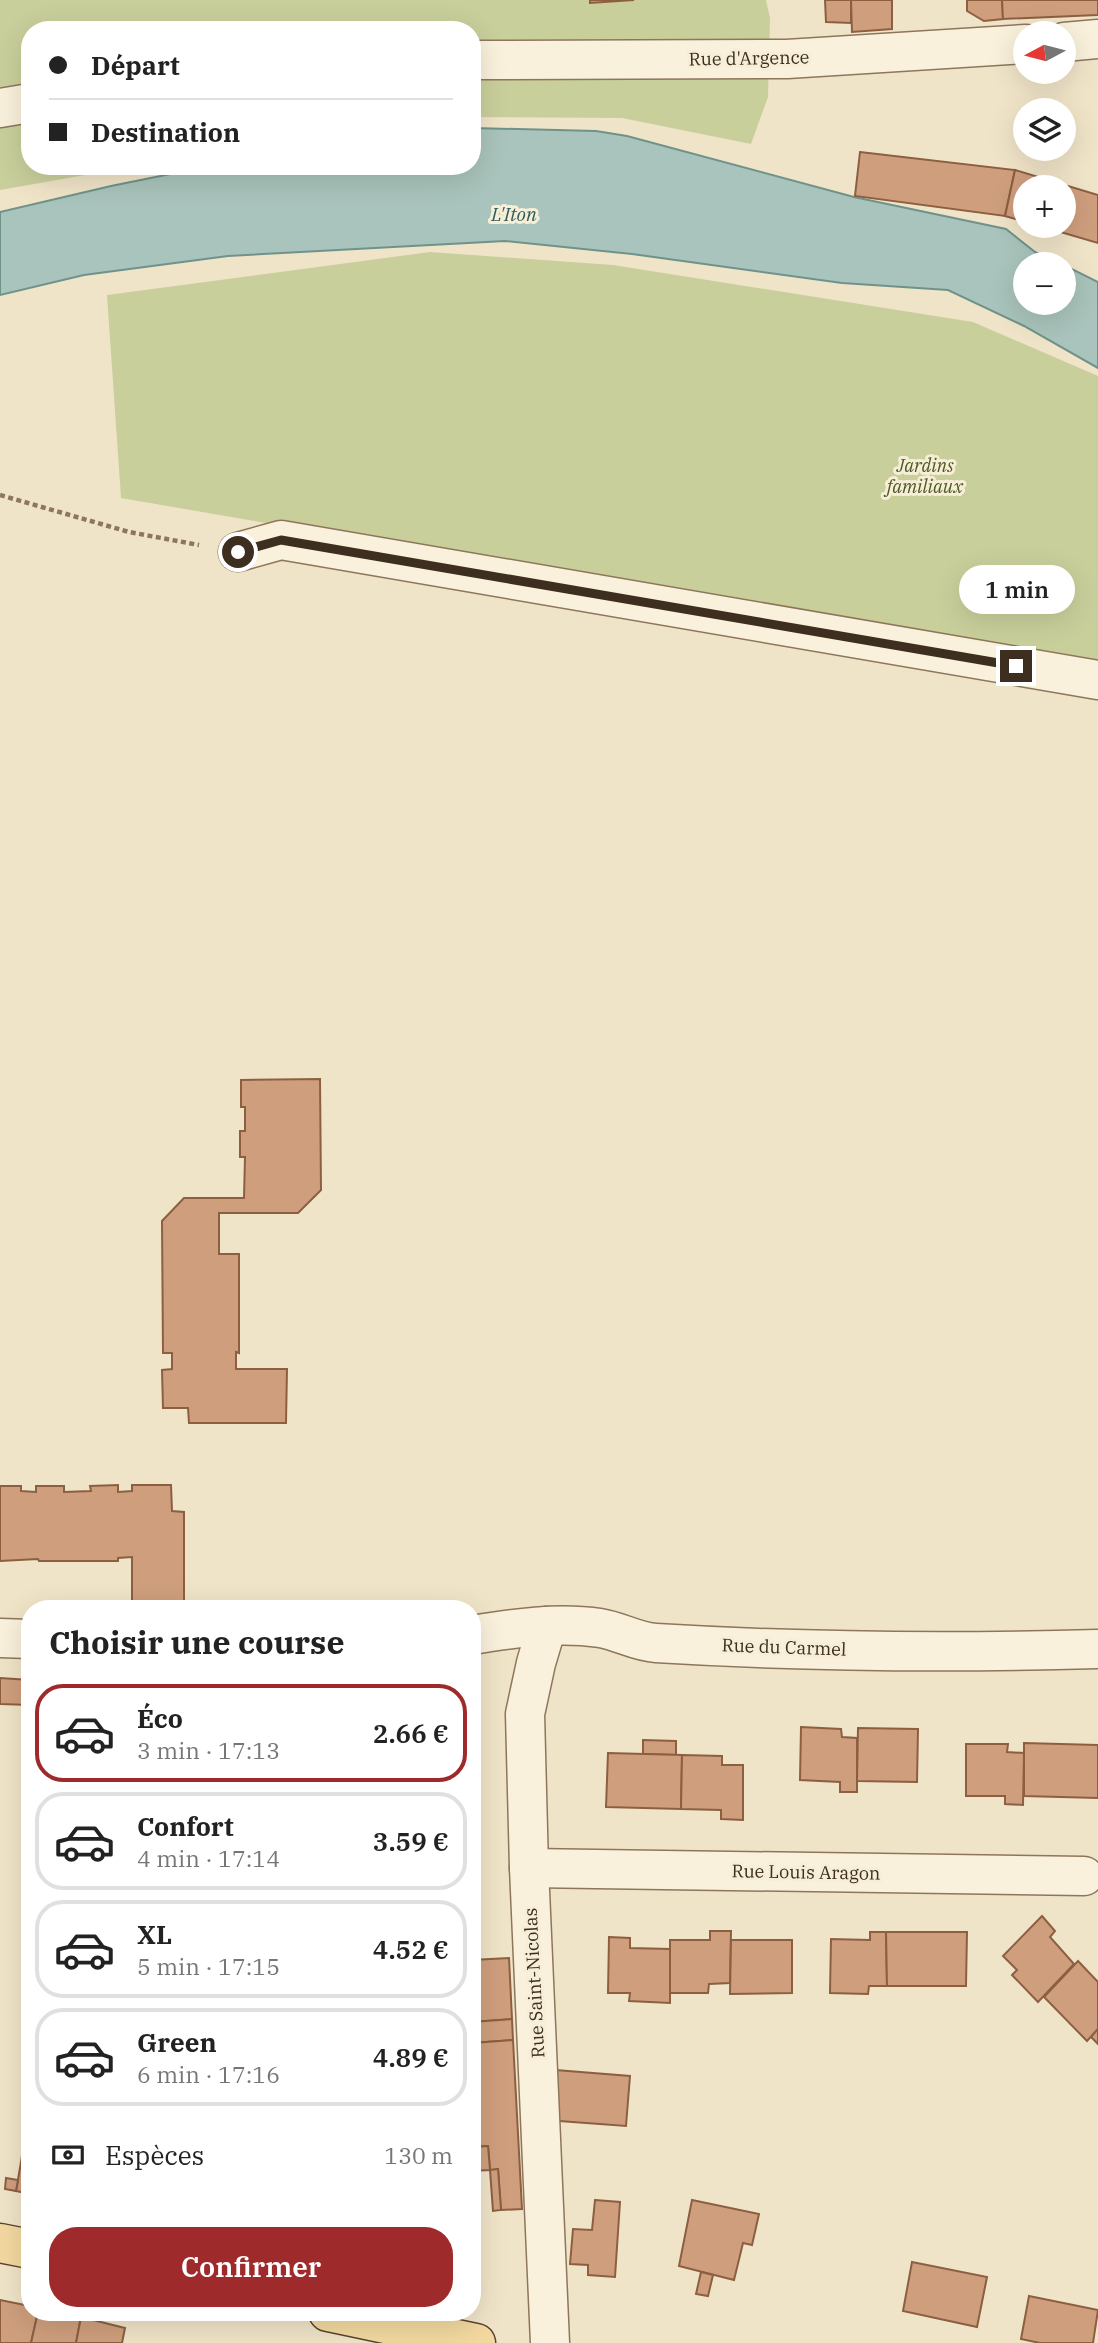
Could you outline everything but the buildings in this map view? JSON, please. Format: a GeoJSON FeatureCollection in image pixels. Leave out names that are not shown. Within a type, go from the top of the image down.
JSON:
{"type":"FeatureCollection","features":[{"type":"Feature","properties":{"kind":"main road"},"geometry":{"type":"LineString","coordinates":[[0,2243],[21,2247]]}},
{"type":"Feature","properties":{"kind":"main road"},"geometry":{"type":"LineString","coordinates":[[371,2321],[476,2343]]}},
{"type":"Feature","properties":{"kind":"street"},"geometry":{"type":"LineString","coordinates":[[1076,41],[1098,39]]}},
{"type":"Feature","properties":{"kind":"street","name":"Rue d'Argence"},"geometry":{"type":"LineString","coordinates":[[481,60],[787,59],[1013,45]]}},
{"type":"Feature","properties":{"kind":"street"},"geometry":{"type":"LineString","coordinates":[[0,108],[21,104]]}},
{"type":"Feature","properties":{"kind":"street"},"geometry":{"type":"LineString","coordinates":[[238,552],[281,540],[1098,680]]}},
{"type":"Feature","properties":{"kind":"street","name":"Rue du Carmel"},"geometry":{"type":"LineString","coordinates":[[481,1634],[547,1626],[600,1628],[652,1643],[945,1653],[1098,1650]]}},
{"type":"Feature","properties":{"kind":"street","name":"Rue Saint-Nicolas"},"geometry":{"type":"LineString","coordinates":[[547,1626],[525,1714],[529,1868],[550,2343]]}},
{"type":"Feature","properties":{"kind":"street"},"geometry":{"type":"LineString","coordinates":[[0,1638],[21,1639]]}},
{"type":"Feature","properties":{"kind":"street","name":"Rue Louis Aragon"},"geometry":{"type":"LineString","coordinates":[[529,1868],[1093,1877]]}},
{"type":"Feature","properties":{"kind":"path"},"geometry":{"type":"LineString","coordinates":[[0,495],[129,532],[238,552]]}},
{"type":"Feature","properties":{"kind":"green space"},"geometry":{"type":"Polygon","coordinates":[[[0,0],[766,0],[770,18],[768,97],[751,144],[622,118],[481,117],[481,21],[21,21],[21,175],[85,175],[0,190],[0,0]]]}},
{"type":"Feature","properties":{"kind":"green space","name":"Jardins familiaux"},"geometry":{"type":"Polygon","coordinates":[[[430,252],[613,265],[973,322],[1098,376],[1098,667],[121,498],[107,295],[430,252]]]}},
{"type":"Feature","properties":{"kind":"water","name":"L'Iton"},"geometry":{"type":"Polygon","coordinates":[[[481,128],[596,131],[627,136],[854,197],[1006,229],[1013,235],[1013,238],[1017,238],[1035,252],[1013,252],[1013,315],[1076,315],[1076,271],[1098,282],[1098,368],[1024,326],[948,290],[842,283],[632,254],[505,241],[228,256],[84,275],[0,295],[0,212],[165,175],[481,175],[481,128]]]}},
{"type":"Feature","properties":{"kind":"route"},"geometry":{"type":"LineString","coordinates":[[238,552],[281,540],[1016,666]]}}]}
